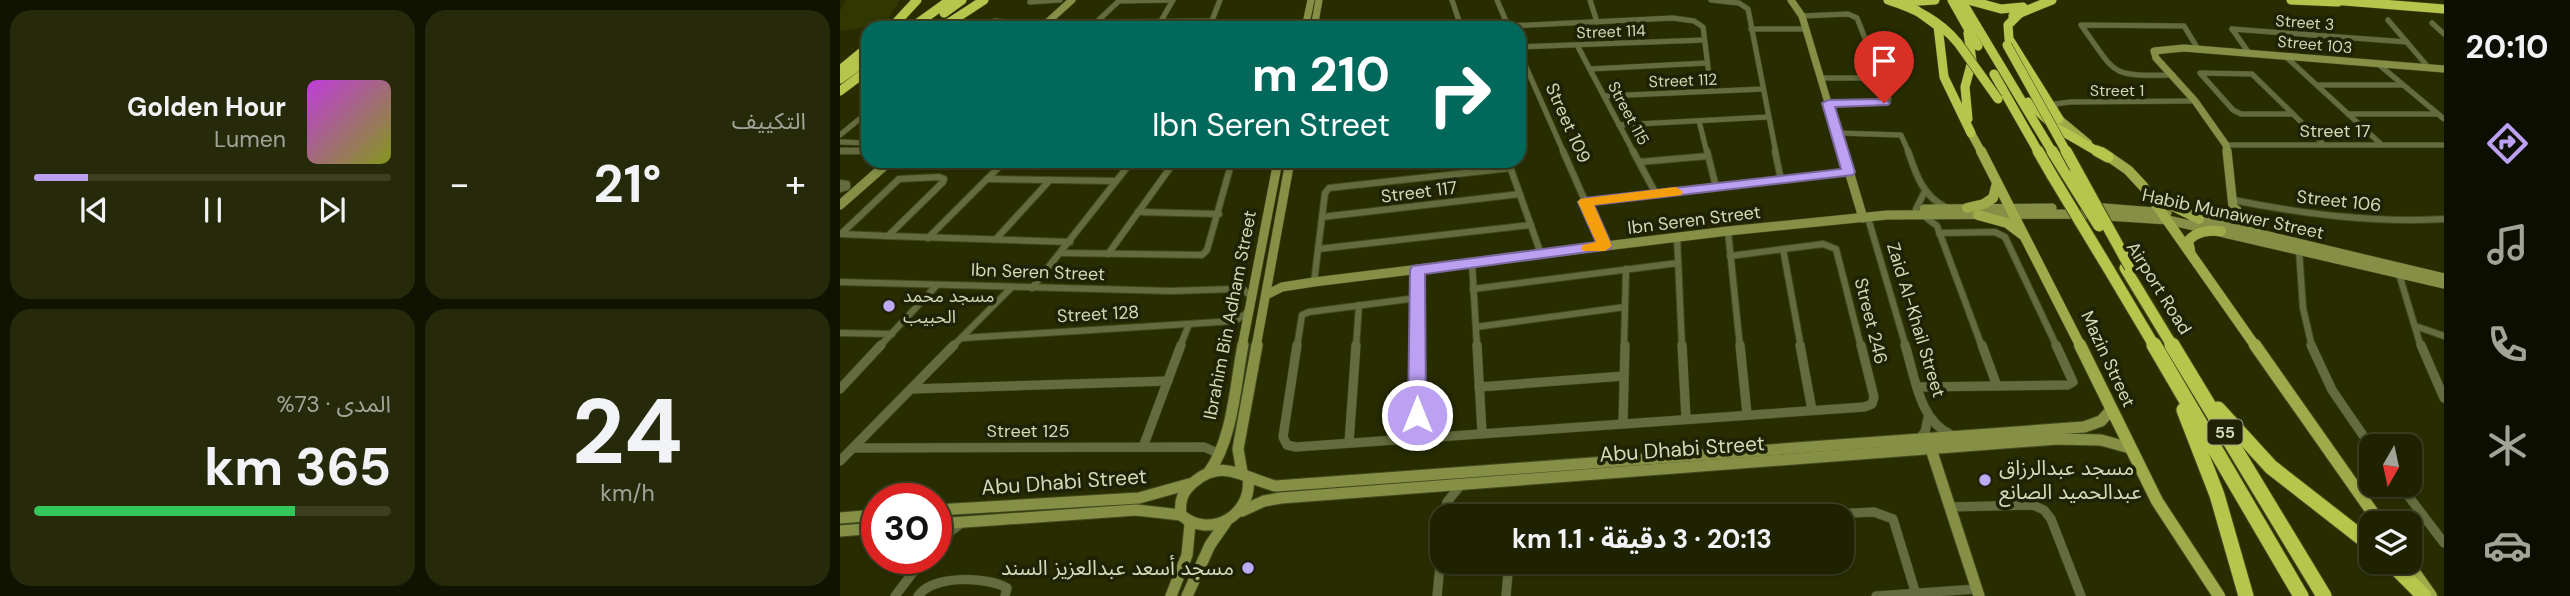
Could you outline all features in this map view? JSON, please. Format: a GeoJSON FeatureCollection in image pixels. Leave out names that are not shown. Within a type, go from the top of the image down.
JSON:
{"type":"FeatureCollection","features":[{"type":"Feature","properties":{"kind":"highway"},"geometry":{"type":"LineString","coordinates":[[898,21],[917,0]]}},
{"type":"Feature","properties":{"kind":"highway"},"geometry":{"type":"LineString","coordinates":[[910,21],[938,0]]}},
{"type":"Feature","properties":{"kind":"highway"},"geometry":{"type":"LineString","coordinates":[[921,21],[950,0]]}},
{"type":"Feature","properties":{"kind":"highway"},"geometry":{"type":"LineString","coordinates":[[934,21],[962,0]]}},
{"type":"Feature","properties":{"kind":"highway"},"geometry":{"type":"LineString","coordinates":[[948,21],[973,0]]}},
{"type":"Feature","properties":{"kind":"highway"},"geometry":{"type":"LineString","coordinates":[[950,21],[984,0]]}},
{"type":"Feature","properties":{"kind":"highway"},"geometry":{"type":"LineString","coordinates":[[1888,0],[1916,10],[1944,26],[2053,176]]}},
{"type":"Feature","properties":{"kind":"highway"},"geometry":{"type":"LineString","coordinates":[[1898,0],[1920,3],[1935,0]]}},
{"type":"Feature","properties":{"kind":"highway","name":"Airport Road"},"geometry":{"type":"LineString","coordinates":[[1952,0],[2301,596]]}},
{"type":"Feature","properties":{"kind":"highway","name":"Airport Road"},"geometry":{"type":"LineString","coordinates":[[1961,0],[2006,78],[2129,272],[2324,596]]}},
{"type":"Feature","properties":{"kind":"highway"},"geometry":{"type":"LineString","coordinates":[[1968,0],[1983,6],[2009,9],[2027,5],[2031,0]]}},
{"type":"Feature","properties":{"kind":"highway"},"geometry":{"type":"LineString","coordinates":[[2052,0],[2006,21],[2002,27],[2002,36],[2129,272]]}},
{"type":"Feature","properties":{"kind":"highway"},"geometry":{"type":"LineString","coordinates":[[2291,0],[2444,6]]}},
{"type":"Feature","properties":{"kind":"highway"},"geometry":{"type":"LineString","coordinates":[[2332,0],[2380,4]]}},
{"type":"Feature","properties":{"kind":"highway"},"geometry":{"type":"LineString","coordinates":[[2394,0],[2444,6]]}},
{"type":"Feature","properties":{"kind":"highway"},"geometry":{"type":"LineString","coordinates":[[1916,10],[1938,26],[1944,77],[1972,133]]}},
{"type":"Feature","properties":{"kind":"highway"},"geometry":{"type":"LineString","coordinates":[[2021,12],[2008,25],[2009,39],[2059,118]]}},
{"type":"Feature","properties":{"kind":"highway"},"geometry":{"type":"LineString","coordinates":[[1965,24],[1972,61],[1965,94],[1972,133]]}},
{"type":"Feature","properties":{"kind":"highway"},"geometry":{"type":"LineString","coordinates":[[840,71],[861,54]]}},
{"type":"Feature","properties":{"kind":"highway"},"geometry":{"type":"LineString","coordinates":[[840,79],[861,64]]}},
{"type":"Feature","properties":{"kind":"highway"},"geometry":{"type":"LineString","coordinates":[[840,91],[861,75]]}},
{"type":"Feature","properties":{"kind":"highway"},"geometry":{"type":"LineString","coordinates":[[2006,78],[2033,109],[2055,127],[2108,157]]}},
{"type":"Feature","properties":{"kind":"highway"},"geometry":{"type":"LineString","coordinates":[[840,97],[861,83]]}},
{"type":"Feature","properties":{"kind":"highway"},"geometry":{"type":"LineString","coordinates":[[2162,358],[2203,455],[2246,596]]}},
{"type":"Feature","properties":{"kind":"highway"},"geometry":{"type":"LineString","coordinates":[[2190,375],[2271,467],[2359,536]]}},
{"type":"Feature","properties":{"kind":"highway"},"geometry":{"type":"LineString","coordinates":[[2402,574],[2424,596]]}},
{"type":"Feature","properties":{"kind":"main road"},"geometry":{"type":"LineString","coordinates":[[2059,118],[2137,179],[2373,511]]}},
{"type":"Feature","properties":{"kind":"main road","name":"Mazin Street"},"geometry":{"type":"LineString","coordinates":[[1972,133],[2027,237],[2157,500],[2219,596]]}},
{"type":"Feature","properties":{"kind":"main road"},"geometry":{"type":"LineString","coordinates":[[1967,208],[1992,199],[1998,187],[1996,180]]}},
{"type":"Feature","properties":{"kind":"main road"},"geometry":{"type":"LineString","coordinates":[[2147,192],[2170,207],[2199,219]]}},
{"type":"Feature","properties":{"kind":"main road"},"geometry":{"type":"LineString","coordinates":[[1978,215],[2007,223],[2027,237]]}},
{"type":"Feature","properties":{"kind":"main road"},"geometry":{"type":"LineString","coordinates":[[2194,256],[2188,241],[2192,236],[2223,228]]}},
{"type":"Feature","properties":{"kind":"main road"},"geometry":{"type":"LineString","coordinates":[[2415,574],[2431,596]]}},
{"type":"Feature","properties":{"kind":"street"},"geometry":{"type":"LineString","coordinates":[[1031,0],[1030,2],[1059,0]]}},
{"type":"Feature","properties":{"kind":"street"},"geometry":{"type":"LineString","coordinates":[[1046,21],[1071,0]]}},
{"type":"Feature","properties":{"kind":"street"},"geometry":{"type":"LineString","coordinates":[[1173,0],[1161,21],[1212,21],[1220,0]]}},
{"type":"Feature","properties":{"kind":"street"},"geometry":{"type":"LineString","coordinates":[[1098,21],[1119,1],[1173,0]]}},
{"type":"Feature","properties":{"kind":"street"},"geometry":{"type":"LineString","coordinates":[[1306,21],[1311,0]]}},
{"type":"Feature","properties":{"kind":"street"},"geometry":{"type":"LineString","coordinates":[[1315,21],[1319,0]]}},
{"type":"Feature","properties":{"kind":"street"},"geometry":{"type":"LineString","coordinates":[[1452,0],[1459,21]]}},
{"type":"Feature","properties":{"kind":"street"},"geometry":{"type":"LineString","coordinates":[[1497,0],[1506,21]]}},
{"type":"Feature","properties":{"kind":"street"},"geometry":{"type":"LineString","coordinates":[[1590,0],[1597,22]]}},
{"type":"Feature","properties":{"kind":"street"},"geometry":{"type":"LineString","coordinates":[[1710,0],[1730,1],[1746,7],[1781,180]]}},
{"type":"Feature","properties":{"kind":"street","name":"Zaid Al-Khail Street"},"geometry":{"type":"LineString","coordinates":[[1791,0],[1802,16],[1928,418],[1939,429],[1954,436]]}},
{"type":"Feature","properties":{"kind":"street"},"geometry":{"type":"LineString","coordinates":[[1802,16],[1848,14],[1857,18],[1888,98],[1886,102],[1828,103]]}},
{"type":"Feature","properties":{"kind":"street"},"geometry":{"type":"LineString","coordinates":[[1526,26],[1688,19],[1703,27],[1711,91]]}},
{"type":"Feature","properties":{"kind":"street"},"geometry":{"type":"LineString","coordinates":[[2388,20],[2428,67]]}},
{"type":"Feature","properties":{"kind":"street"},"geometry":{"type":"LineString","coordinates":[[2432,23],[2444,34]]}},
{"type":"Feature","properties":{"kind":"street"},"geometry":{"type":"LineString","coordinates":[[2173,75],[2128,76],[2115,72],[2081,25],[2184,26],[2198,49]]}},
{"type":"Feature","properties":{"kind":"street"},"geometry":{"type":"LineString","coordinates":[[1751,29],[1805,29]]}},
{"type":"Feature","properties":{"kind":"street","name":"Street 3"},"geometry":{"type":"LineString","coordinates":[[2249,53],[2232,29],[2407,42]]}},
{"type":"Feature","properties":{"kind":"street","name":"Street 114"},"geometry":{"type":"LineString","coordinates":[[1526,49],[1704,40]]}},
{"type":"Feature","properties":{"kind":"street","name":"Street 115"},"geometry":{"type":"LineString","coordinates":[[1577,45],[1656,194]]}},
{"type":"Feature","properties":{"kind":"street","name":"Street 103"},"geometry":{"type":"LineString","coordinates":[[2240,229],[2233,203],[2226,145],[2163,64],[2161,53],[2184,48],[2444,69]]}},
{"type":"Feature","properties":{"kind":"street"},"geometry":{"type":"LineString","coordinates":[[2285,56],[2382,145]]}},
{"type":"Feature","properties":{"kind":"street"},"geometry":{"type":"LineString","coordinates":[[1590,69],[1707,62]]}},
{"type":"Feature","properties":{"kind":"street"},"geometry":{"type":"LineString","coordinates":[[2376,63],[2444,119]]}},
{"type":"Feature","properties":{"kind":"street","name":"Street 109"},"geometry":{"type":"LineString","coordinates":[[1526,65],[1605,246]]}},
{"type":"Feature","properties":{"kind":"street"},"geometry":{"type":"LineString","coordinates":[[2293,114],[2241,114],[2233,110],[2200,73],[2252,74],[2293,114],[2324,145]]}},
{"type":"Feature","properties":{"kind":"street"},"geometry":{"type":"LineString","coordinates":[[1820,78],[1881,78]]}},
{"type":"Feature","properties":{"kind":"street"},"geometry":{"type":"LineString","coordinates":[[2316,85],[2402,85]]}},
{"type":"Feature","properties":{"kind":"street","name":"Street 112"},"geometry":{"type":"LineString","coordinates":[[1605,96],[1763,89]]}},
{"type":"Feature","properties":{"kind":"street","name":"Street 1"},"geometry":{"type":"LineString","coordinates":[[2059,118],[2054,108],[2059,103],[2195,102]]}},
{"type":"Feature","properties":{"kind":"street"},"geometry":{"type":"LineString","coordinates":[[2348,114],[2438,114]]}},
{"type":"Feature","properties":{"kind":"street"},"geometry":{"type":"LineString","coordinates":[[1619,125],[1768,117]]}},
{"type":"Feature","properties":{"kind":"street"},"geometry":{"type":"LineString","coordinates":[[840,135],[861,119]]}},
{"type":"Feature","properties":{"kind":"street"},"geometry":{"type":"LineString","coordinates":[[1699,121],[1716,187]]}},
{"type":"Feature","properties":{"kind":"street"},"geometry":{"type":"LineString","coordinates":[[1837,133],[1901,135],[1925,195],[1946,211],[1938,230]]}},
{"type":"Feature","properties":{"kind":"street"},"geometry":{"type":"LineString","coordinates":[[840,142],[861,147]]}},
{"type":"Feature","properties":{"kind":"street","name":"Street 17"},"geometry":{"type":"LineString","coordinates":[[2226,145],[2444,145]]}},
{"type":"Feature","properties":{"kind":"street"},"geometry":{"type":"LineString","coordinates":[[840,151],[861,149]]}},
{"type":"Feature","properties":{"kind":"street"},"geometry":{"type":"LineString","coordinates":[[1639,162],[1709,156]]}},
{"type":"Feature","properties":{"kind":"street"},"geometry":{"type":"LineString","coordinates":[[840,205],[882,168]]}},
{"type":"Feature","properties":{"kind":"street"},"geometry":{"type":"LineString","coordinates":[[928,238],[998,168]]}},
{"type":"Feature","properties":{"kind":"street"},"geometry":{"type":"LineString","coordinates":[[1032,288],[1126,168]]}},
{"type":"Feature","properties":{"kind":"street"},"geometry":{"type":"LineString","coordinates":[[1108,254],[1170,168]]}},
{"type":"Feature","properties":{"kind":"street"},"geometry":{"type":"LineString","coordinates":[[1061,253],[1202,255],[1207,250],[1219,214],[1230,168]]}},
{"type":"Feature","properties":{"kind":"street","name":"Ibrahim Bin Adham Street"},"geometry":{"type":"LineString","coordinates":[[1209,472],[1220,454],[1226,433],[1277,168]]}},
{"type":"Feature","properties":{"kind":"street","name":"Ibrahim Bin Adham Street"},"geometry":{"type":"LineString","coordinates":[[1245,475],[1238,449],[1289,168]]}},
{"type":"Feature","properties":{"kind":"street"},"geometry":{"type":"LineString","coordinates":[[1314,282],[1325,193],[1333,186],[1477,168]]}},
{"type":"Feature","properties":{"kind":"street"},"geometry":{"type":"LineString","coordinates":[[1510,168],[1541,254]]}},
{"type":"Feature","properties":{"kind":"street"},"geometry":{"type":"LineString","coordinates":[[1585,202],[1849,172]]}},
{"type":"Feature","properties":{"kind":"street"},"geometry":{"type":"LineString","coordinates":[[987,178],[1116,181]]}},
{"type":"Feature","properties":{"kind":"street"},"geometry":{"type":"LineString","coordinates":[[887,237],[943,179],[899,179],[841,232],[844,235],[887,237],[1070,242]]}},
{"type":"Feature","properties":{"kind":"street"},"geometry":{"type":"LineString","coordinates":[[996,239],[1051,180]]}},
{"type":"Feature","properties":{"kind":"street"},"geometry":{"type":"LineString","coordinates":[[1274,182],[1287,180]]}},
{"type":"Feature","properties":{"kind":"street"},"geometry":{"type":"LineString","coordinates":[[840,183],[846,184],[844,188],[860,188]]}},
{"type":"Feature","properties":{"kind":"street","name":"Street 117"},"geometry":{"type":"LineString","coordinates":[[1322,218],[1520,194]]}},
{"type":"Feature","properties":{"kind":"street"},"geometry":{"type":"LineString","coordinates":[[1925,195],[1919,212],[1938,230],[1997,386]]}},
{"type":"Feature","properties":{"kind":"street"},"geometry":{"type":"LineString","coordinates":[[2223,228],[2233,203]]}},
{"type":"Feature","properties":{"kind":"street","name":"Street 106"},"geometry":{"type":"LineString","coordinates":[[2233,203],[2343,218],[2399,221],[2444,219]]}},
{"type":"Feature","properties":{"kind":"street","name":"Ibn Seren Street"},"geometry":{"type":"LineString","coordinates":[[1266,295],[1282,287],[1314,282],[1864,215],[1967,208],[2013,211]]}},
{"type":"Feature","properties":{"kind":"street","name":"Ibn Seren Street"},"geometry":{"type":"LineString","coordinates":[[1946,211],[1978,215],[2013,211]]}},
{"type":"Feature","properties":{"kind":"street","name":"Habib Munawer Street"},"geometry":{"type":"LineString","coordinates":[[2013,211],[2199,219],[2299,250],[2340,256]]}},
{"type":"Feature","properties":{"kind":"street"},"geometry":{"type":"LineString","coordinates":[[1138,212],[1219,214]]}},
{"type":"Feature","properties":{"kind":"street","name":"Habib Munawer Street"},"geometry":{"type":"LineString","coordinates":[[2165,216],[2240,229],[2340,256],[2444,278]]}},
{"type":"Feature","properties":{"kind":"street"},"geometry":{"type":"LineString","coordinates":[[1318,249],[1531,225]]}},
{"type":"Feature","properties":{"kind":"street"},"geometry":{"type":"LineString","coordinates":[[1917,387],[2068,385],[2073,380],[2005,237],[1992,232],[1938,230]]}},
{"type":"Feature","properties":{"kind":"street"},"geometry":{"type":"LineString","coordinates":[[1728,231],[1747,414]]}},
{"type":"Feature","properties":{"kind":"street"},"geometry":{"type":"LineString","coordinates":[[1677,237],[1686,418]]}},
{"type":"Feature","properties":{"kind":"street","name":"Street 246"},"geometry":{"type":"LineString","coordinates":[[1783,249],[1820,244],[1832,246],[1837,252],[1874,397],[1872,404],[1864,407],[1812,410]]}},
{"type":"Feature","properties":{"kind":"street"},"geometry":{"type":"LineString","coordinates":[[1418,298],[1302,315],[1283,440],[1292,447],[1812,410],[1783,249],[1730,256]]}},
{"type":"Feature","properties":{"kind":"street"},"geometry":{"type":"LineString","coordinates":[[2299,250],[2305,326],[2331,387],[2362,434]]}},
{"type":"Feature","properties":{"kind":"street","name":"Habib Munawer Street"},"geometry":{"type":"LineString","coordinates":[[2357,260],[2444,285]]}},
{"type":"Feature","properties":{"kind":"street"},"geometry":{"type":"LineString","coordinates":[[1472,263],[1482,433]]}},
{"type":"Feature","properties":{"kind":"street"},"geometry":{"type":"LineString","coordinates":[[1473,289],[1678,263]]}},
{"type":"Feature","properties":{"kind":"street"},"geometry":{"type":"LineString","coordinates":[[1623,423],[1626,269]]}},
{"type":"Feature","properties":{"kind":"street"},"geometry":{"type":"LineString","coordinates":[[1417,438],[1418,270]]}},
{"type":"Feature","properties":{"kind":"street"},"geometry":{"type":"LineString","coordinates":[[2399,274],[2427,361],[2444,398]]}},
{"type":"Feature","properties":{"kind":"street","name":"Ibn Seren Street"},"geometry":{"type":"LineString","coordinates":[[1235,289],[1255,279]]}},
{"type":"Feature","properties":{"kind":"street"},"geometry":{"type":"LineString","coordinates":[[1268,280],[1282,287]]}},
{"type":"Feature","properties":{"kind":"street","name":"Ibn Seren Street"},"geometry":{"type":"LineString","coordinates":[[840,282],[1170,291],[1235,289],[1244,290],[1251,297]]}},
{"type":"Feature","properties":{"kind":"street"},"geometry":{"type":"LineString","coordinates":[[840,389],[937,285]]}},
{"type":"Feature","properties":{"kind":"street"},"geometry":{"type":"LineString","coordinates":[[840,461],[1012,288]]}},
{"type":"Feature","properties":{"kind":"street"},"geometry":{"type":"LineString","coordinates":[[1349,443],[1359,305]]}},
{"type":"Feature","properties":{"kind":"street"},"geometry":{"type":"LineString","coordinates":[[1476,327],[1625,307]]}},
{"type":"Feature","properties":{"kind":"street"},"geometry":{"type":"LineString","coordinates":[[1235,321],[1248,312]]}},
{"type":"Feature","properties":{"kind":"street","name":"Street 128"},"geometry":{"type":"LineString","coordinates":[[962,338],[1235,321],[1246,326]]}},
{"type":"Feature","properties":{"kind":"street"},"geometry":{"type":"LineString","coordinates":[[1143,447],[1189,324]]}},
{"type":"Feature","properties":{"kind":"street"},"geometry":{"type":"LineString","coordinates":[[2415,326],[2444,336]]}},
{"type":"Feature","properties":{"kind":"street"},"geometry":{"type":"LineString","coordinates":[[840,333],[892,334]]}},
{"type":"Feature","properties":{"kind":"street"},"geometry":{"type":"LineString","coordinates":[[1479,387],[1624,376]]}},
{"type":"Feature","properties":{"kind":"street"},"geometry":{"type":"LineString","coordinates":[[911,389],[1168,381]]}},
{"type":"Feature","properties":{"kind":"street","name":"Abu Dhabi Street"},"geometry":{"type":"LineString","coordinates":[[1245,475],[1276,486],[2084,427],[2101,421],[2111,410]]}},
{"type":"Feature","properties":{"kind":"street","name":"Zaid Al-Khail Street"},"geometry":{"type":"LineString","coordinates":[[1919,439],[1925,432],[1928,418]]}},
{"type":"Feature","properties":{"kind":"street"},"geometry":{"type":"LineString","coordinates":[[2004,432],[2011,435],[2012,443]]}},
{"type":"Feature","properties":{"kind":"street"},"geometry":{"type":"LineString","coordinates":[[1203,447],[1216,442],[1226,433]]}},
{"type":"Feature","properties":{"kind":"street","name":"Abu Dhabi Street"},"geometry":{"type":"LineString","coordinates":[[1233,516],[1264,501],[1281,498],[2090,438],[2130,448]]}},
{"type":"Feature","properties":{"kind":"street","name":"Street 125"},"geometry":{"type":"LineString","coordinates":[[853,448],[1203,447],[1220,454]]}},
{"type":"Feature","properties":{"kind":"street"},"geometry":{"type":"LineString","coordinates":[[1876,596],[1915,592],[1978,593],[1931,449]]}},
{"type":"Feature","properties":{"kind":"street"},"geometry":{"type":"LineString","coordinates":[[1703,453],[1700,460],[1706,466]]}},
{"type":"Feature","properties":{"kind":"street"},"geometry":{"type":"LineString","coordinates":[[1684,455],[1690,461],[1687,468]]}},
{"type":"Feature","properties":{"kind":"street"},"geometry":{"type":"LineString","coordinates":[[1173,591],[1186,555],[1185,519],[1180,498],[1192,482],[1209,472],[1224,469],[1245,475],[1250,494],[1210,545],[1189,591]]}},
{"type":"Feature","properties":{"kind":"street","name":"Abu Dhabi Street"},"geometry":{"type":"LineString","coordinates":[[952,509],[1150,496],[1192,482]]}},
{"type":"Feature","properties":{"kind":"street"},"geometry":{"type":"LineString","coordinates":[[1437,487],[1447,502],[1460,486]]}},
{"type":"Feature","properties":{"kind":"street"},"geometry":{"type":"LineString","coordinates":[[2409,497],[2444,543]]}},
{"type":"Feature","properties":{"kind":"street"},"geometry":{"type":"LineString","coordinates":[[1041,516],[1049,510],[1047,502]]}},
{"type":"Feature","properties":{"kind":"street"},"geometry":{"type":"LineString","coordinates":[[1950,507],[2029,505],[2040,508],[2051,519],[2081,596]]}},
{"type":"Feature","properties":{"kind":"street","name":"Abu Dhabi Street"},"geometry":{"type":"LineString","coordinates":[[952,523],[1148,510],[1185,519]]}},
{"type":"Feature","properties":{"kind":"street"},"geometry":{"type":"LineString","coordinates":[[1854,513],[1874,512],[1893,519],[1915,592]]}},
{"type":"Feature","properties":{"kind":"street"},"geometry":{"type":"LineString","coordinates":[[840,518],[861,516]]}},
{"type":"Feature","properties":{"kind":"street"},"geometry":{"type":"LineString","coordinates":[[1185,519],[1208,526],[1233,516]]}},
{"type":"Feature","properties":{"kind":"street"},"geometry":{"type":"LineString","coordinates":[[952,531],[964,522]]}},
{"type":"Feature","properties":{"kind":"street"},"geometry":{"type":"LineString","coordinates":[[840,531],[861,529]]}},
{"type":"Feature","properties":{"kind":"street"},"geometry":{"type":"LineString","coordinates":[[898,593],[912,574]]}},
{"type":"Feature","properties":{"kind":"street"},"geometry":{"type":"LineString","coordinates":[[1437,596],[1439,574]]}},
{"type":"Feature","properties":{"kind":"street"},"geometry":{"type":"LineString","coordinates":[[1506,596],[1508,574]]}},
{"type":"Feature","properties":{"kind":"street"},"geometry":{"type":"LineString","coordinates":[[898,593],[919,593],[936,580],[1005,586],[1005,596]]}},
{"type":"Feature","properties":{"kind":"street"},"geometry":{"type":"LineString","coordinates":[[1173,591],[1185,581],[1190,582],[1189,591]]}},
{"type":"Feature","properties":{"kind":"shaded area"},"geometry":{"type":"Polygon","coordinates":[[[847,0],[900,0],[887,21],[861,21],[861,28],[840,31],[840,11],[847,0]]]}},
{"type":"Feature","properties":{"kind":"slow traffic"},"geometry":{"type":"LineString","coordinates":[[1589,248],[1605,246],[1585,202],[1676,192]]}},
{"type":"Feature","properties":{"kind":"place","name":"مسجد محمد الحبيب"},"geometry":{"type":"Point","coordinates":[889,306]}},
{"type":"Feature","properties":{"kind":"place","name":"مسجد عبدالرزاق عبدالحميد الصانع"},"geometry":{"type":"Point","coordinates":[1985,480]}},
{"type":"Feature","properties":{"kind":"place","name":"مسجد أسعد عبدالعزيز السند"},"geometry":{"type":"Point","coordinates":[1248,568]}},
{"type":"Feature","properties":{"kind":"route"},"geometry":{"type":"LineString","coordinates":[[1417,415],[1418,270],[1605,246],[1585,202],[1849,172],[1828,103],[1884,103]]}}]}
